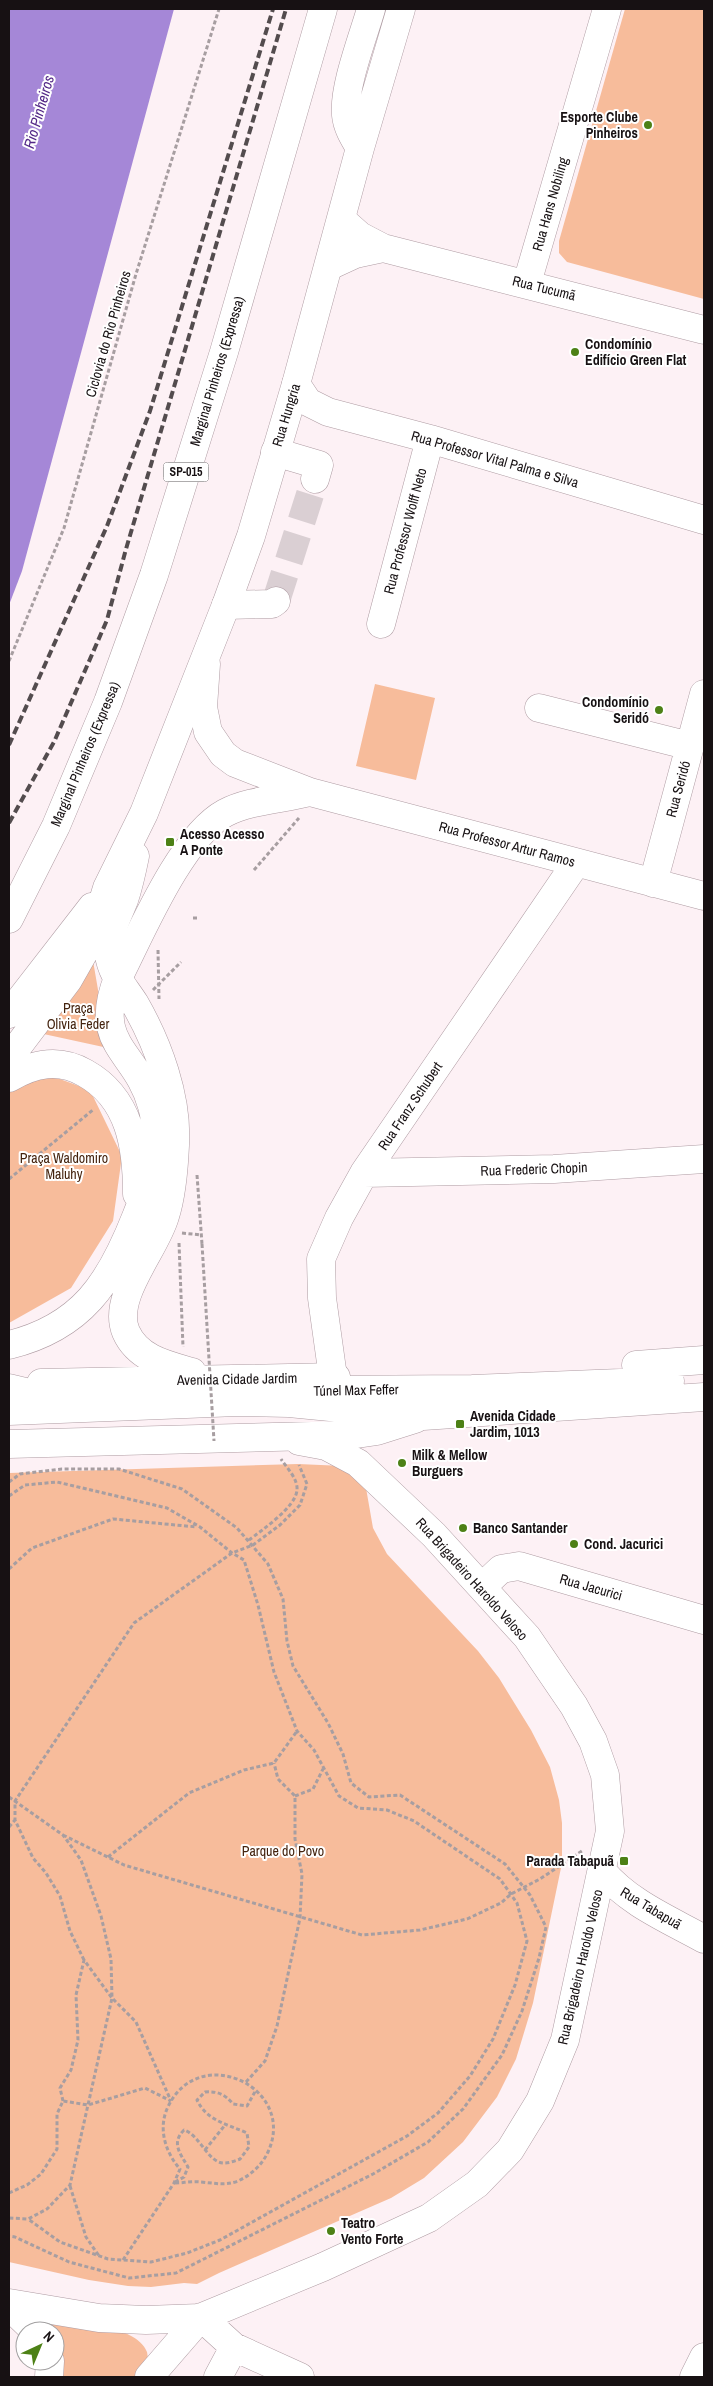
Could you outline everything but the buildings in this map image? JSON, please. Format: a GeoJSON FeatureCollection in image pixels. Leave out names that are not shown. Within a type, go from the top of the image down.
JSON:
{"type":"FeatureCollection","features":[{"type":"Feature","properties":{"kind":"main road","name":"Marginal Pinheiros (Expressa)"},"geometry":{"type":"LineString","coordinates":[[9,919],[56,826],[108,702],[154,575],[224,352],[323,9]]}},
{"type":"Feature","properties":{"kind":"main road"},"geometry":{"type":"LineString","coordinates":[[360,148],[350,131],[346,115],[348,92],[371,9]]}},
{"type":"Feature","properties":{"kind":"main road","name":"Rua Hungria"},"geometry":{"type":"LineString","coordinates":[[144,813],[226,605],[251,536],[296,384],[360,148],[401,9]]}},
{"type":"Feature","properties":{"kind":"main road","name":"Rua Hans Nobiling"},"geometry":{"type":"LineString","coordinates":[[527,284],[607,9]]}},
{"type":"Feature","properties":{"kind":"main road","name":"Rua Tucumã"},"geometry":{"type":"LineString","coordinates":[[342,220],[360,236],[383,248],[704,330]]}},
{"type":"Feature","properties":{"kind":"main road","name":"Rua Tucumã"},"geometry":{"type":"LineString","coordinates":[[329,266],[355,254],[383,248]]}},
{"type":"Feature","properties":{"kind":"main road","name":"Rua Professor Vital Palma e Silva"},"geometry":{"type":"LineString","coordinates":[[296,384],[308,402],[318,408],[704,520]]}},
{"type":"Feature","properties":{"kind":"main road","name":"Rua Professor Wolff Neto"},"geometry":{"type":"LineString","coordinates":[[381,624],[430,439]]}},
{"type":"Feature","properties":{"kind":"main road"},"geometry":{"type":"LineString","coordinates":[[275,452],[319,465],[315,479]]}},
{"type":"Feature","properties":{"kind":"main road"},"geometry":{"type":"LineString","coordinates":[[226,605],[272,604],[276,602]]}},
{"type":"Feature","properties":{"kind":"main road","name":"Rua Professor Artur Ramos"},"geometry":{"type":"LineString","coordinates":[[206,653],[203,707],[208,732],[214,744],[235,763],[306,803]]}},
{"type":"Feature","properties":{"kind":"main road","name":"Rua Seridó"},"geometry":{"type":"LineString","coordinates":[[653,883],[704,694]]}},
{"type":"Feature","properties":{"kind":"main road"},"geometry":{"type":"LineString","coordinates":[[540,708],[690,746]]}},
{"type":"Feature","properties":{"kind":"main road","name":"Rua Professor Artur Ramos"},"geometry":{"type":"LineString","coordinates":[[136,1216],[146,1193],[156,1140],[152,1106],[138,1074],[112,1033],[108,1020],[109,1004],[118,978],[172,875],[204,828],[226,813],[252,804],[306,803],[576,863],[704,896]]}},
{"type":"Feature","properties":{"kind":"main road"},"geometry":{"type":"LineString","coordinates":[[9,1058],[68,980],[95,927],[107,888],[144,813]]}},
{"type":"Feature","properties":{"kind":"main road"},"geometry":{"type":"LineString","coordinates":[[144,813],[130,882],[110,936],[109,953],[112,968],[134,1004],[160,1060],[172,1101],[176,1143],[166,1216],[131,1286],[124,1308],[124,1320],[126,1332],[138,1348],[165,1366],[215,1379]]}},
{"type":"Feature","properties":{"kind":"main road","name":"Rua Franz Schubert"},"geometry":{"type":"LineString","coordinates":[[333,1377],[322,1298],[321,1259],[339,1218],[364,1173],[576,863]]}},
{"type":"Feature","properties":{"kind":"main road"},"geometry":{"type":"LineString","coordinates":[[9,1014],[107,888]]}},
{"type":"Feature","properties":{"kind":"main road"},"geometry":{"type":"LineString","coordinates":[[9,1078],[23,1070],[43,1063],[64,1064],[96,1079],[112,1094],[122,1110],[132,1139],[137,1175],[136,1216],[124,1250],[110,1274],[86,1304],[63,1323],[35,1339],[9,1345]]}},
{"type":"Feature","properties":{"kind":"main road","name":"Rua Frederic Chopin"},"geometry":{"type":"LineString","coordinates":[[364,1173],[554,1169],[704,1159]]}},
{"type":"Feature","properties":{"kind":"main road","name":"Avenida Cidade Jardim"},"geometry":{"type":"LineString","coordinates":[[9,1384],[333,1377],[411,1378],[704,1360]]}},
{"type":"Feature","properties":{"kind":"main road","name":"Túnel Max Feffer"},"geometry":{"type":"LineString","coordinates":[[9,1388],[30,1393],[472,1389],[704,1380]]}},
{"type":"Feature","properties":{"kind":"main road","name":"Avenida Cidade Jardim"},"geometry":{"type":"LineString","coordinates":[[9,1411],[237,1402],[289,1403],[423,1416],[704,1397]]}},
{"type":"Feature","properties":{"kind":"main road"},"geometry":{"type":"LineString","coordinates":[[9,1426],[183,1421],[354,1422],[423,1416]]}},
{"type":"Feature","properties":{"kind":"main road","name":"Avenida Cidade Jardim"},"geometry":{"type":"LineString","coordinates":[[9,1444],[350,1435],[378,1432],[423,1416]]}},
{"type":"Feature","properties":{"kind":"main road","name":"Rua Brigadeiro Haroldo Veloso"},"geometry":{"type":"LineString","coordinates":[[9,2305],[99,2318],[146,2320],[200,2318],[322,2267],[429,2218],[477,2184],[510,2150],[540,2102],[564,2040],[610,1831],[605,1775],[593,1741],[574,1706],[527,1637],[434,1535],[358,1463],[326,1446],[276,1437]]}},
{"type":"Feature","properties":{"kind":"main road","name":"Rua Jacurici"},"geometry":{"type":"LineString","coordinates":[[482,1586],[501,1568],[519,1566],[704,1620]]}},
{"type":"Feature","properties":{"kind":"main road","name":"Rua Tabapuã"},"geometry":{"type":"LineString","coordinates":[[602,1871],[616,1888],[628,1897],[704,1939]]}},
{"type":"Feature","properties":{"kind":"main road"},"geometry":{"type":"LineString","coordinates":[[9,2305],[25,2321]]}},
{"type":"Feature","properties":{"kind":"main road"},"geometry":{"type":"LineString","coordinates":[[149,2377],[200,2318],[234,2347],[300,2377]]}},
{"type":"Feature","properties":{"kind":"main road"},"geometry":{"type":"LineString","coordinates":[[218,2377],[234,2347]]}},
{"type":"Feature","properties":{"kind":"main road"},"geometry":{"type":"LineString","coordinates":[[694,2377],[704,2357]]}},
{"type":"Feature","properties":{"kind":"path","name":"Ciclovia do Rio Pinheiros"},"geometry":{"type":"LineString","coordinates":[[9,661],[64,528],[136,274],[219,9]]}},
{"type":"Feature","properties":{"kind":"path"},"geometry":{"type":"LineString","coordinates":[[292,817],[306,803]]}},
{"type":"Feature","properties":{"kind":"path"},"geometry":{"type":"LineString","coordinates":[[254,870],[306,803]]}},
{"type":"Feature","properties":{"kind":"path"},"geometry":{"type":"LineString","coordinates":[[193,918],[198,918]]}},
{"type":"Feature","properties":{"kind":"path"},"geometry":{"type":"LineString","coordinates":[[158,946],[160,1006]]}},
{"type":"Feature","properties":{"kind":"path"},"geometry":{"type":"LineString","coordinates":[[9,1179],[112,1094]]}},
{"type":"Feature","properties":{"kind":"path"},"geometry":{"type":"LineString","coordinates":[[197,1171],[214,1441]]}},
{"type":"Feature","properties":{"kind":"path"},"geometry":{"type":"LineString","coordinates":[[179,1242],[184,1370]]}},
{"type":"Feature","properties":{"kind":"path"},"geometry":{"type":"LineString","coordinates":[[9,1482],[20,1474],[62,1469],[119,1469],[182,1489],[237,1528],[268,1564],[283,1600],[287,1641],[293,1666],[328,1723],[343,1754],[351,1783],[369,1796],[400,1795],[505,1864],[530,1895],[546,1927],[539,1958],[522,2011],[502,2055],[463,2109],[428,2142],[373,2174],[176,2274],[129,2278],[69,2262],[9,2236]]}},
{"type":"Feature","properties":{"kind":"path"},"geometry":{"type":"LineString","coordinates":[[9,1496],[25,1485],[58,1482],[167,1508],[200,1527],[232,1553],[244,1560],[258,1605],[274,1672],[297,1731],[314,1750],[339,1796],[358,1808],[387,1810],[414,1822],[500,1878],[517,1902],[527,1942],[515,1985],[493,2039],[475,2068],[438,2113],[407,2136],[220,2240],[187,2253],[151,2262],[108,2260],[60,2242],[28,2219]]}},
{"type":"Feature","properties":{"kind":"path"},"geometry":{"type":"LineString","coordinates":[[171,2101],[136,2022],[112,1998],[84,1960],[70,1930],[60,1896],[46,1873],[33,1858],[15,1820],[15,1801],[134,1623],[232,1553],[253,1545],[280,1525],[300,1505],[307,1484]]}},
{"type":"Feature","properties":{"kind":"path"},"geometry":{"type":"LineString","coordinates":[[249,1540],[285,1510],[294,1498]]}},
{"type":"Feature","properties":{"kind":"path"},"geometry":{"type":"LineString","coordinates":[[9,1569],[32,1548],[113,1519],[200,1527]]}},
{"type":"Feature","properties":{"kind":"path"},"geometry":{"type":"LineString","coordinates":[[108,1857],[189,1794],[244,1770],[274,1763],[297,1731]]}},
{"type":"Feature","properties":{"kind":"path"},"geometry":{"type":"LineString","coordinates":[[246,2082],[265,2061],[271,2044],[300,1918],[302,1874],[295,1839],[294,1796],[278,1779],[274,1763]]}},
{"type":"Feature","properties":{"kind":"path"},"geometry":{"type":"LineString","coordinates":[[294,1796],[313,1789],[323,1769]]}},
{"type":"Feature","properties":{"kind":"path"},"geometry":{"type":"LineString","coordinates":[[9,1797],[63,1835],[124,1864],[362,1935],[420,1930],[467,1919],[501,1903],[511,1894],[573,1858]]}},
{"type":"Feature","properties":{"kind":"path"},"geometry":{"type":"LineString","coordinates":[[9,1822],[15,1820]]}},
{"type":"Feature","properties":{"kind":"path"},"geometry":{"type":"LineString","coordinates":[[9,1827],[15,1820]]}},
{"type":"Feature","properties":{"kind":"path"},"geometry":{"type":"LineString","coordinates":[[63,1835],[81,1860],[101,1916],[111,1959],[112,1998],[70,2185],[86,2237],[99,2256]]}},
{"type":"Feature","properties":{"kind":"path"},"geometry":{"type":"LineString","coordinates":[[9,2193],[27,2185],[41,2174],[57,2149],[57,2114],[63,2101],[60,2088],[71,2070],[78,2040],[76,1995],[84,1960]]}},
{"type":"Feature","properties":{"kind":"path"},"geometry":{"type":"LineString","coordinates":[[122,2260],[174,2183],[180,2169],[172,2160],[163,2136],[166,2112],[171,2101],[188,2083],[211,2075],[223,2075],[246,2082],[256,2090],[270,2111],[273,2129],[270,2147],[258,2168],[248,2176],[225,2184],[201,2182],[174,2183]]}},
{"type":"Feature","properties":{"kind":"path"},"geometry":{"type":"LineString","coordinates":[[63,2101],[88,2105],[145,2088],[171,2101]]}},
{"type":"Feature","properties":{"kind":"path"},"geometry":{"type":"LineString","coordinates":[[174,2183],[184,2177],[188,2167],[176,2146],[178,2136],[184,2130],[192,2132],[205,2150],[218,2162],[224,2163],[240,2160],[249,2148],[247,2133],[225,2125],[207,2114],[197,2100],[205,2092],[216,2091],[228,2097],[233,2104],[247,2106],[256,2090]]}},
{"type":"Feature","properties":{"kind":"path"},"geometry":{"type":"LineString","coordinates":[[205,2150],[225,2125]]}},
{"type":"Feature","properties":{"kind":"path"},"geometry":{"type":"LineString","coordinates":[[9,2218],[28,2219],[47,2209],[70,2185]]}},
{"type":"Feature","properties":{"kind":"green space","name":"Esporte Clube Pinheiros"},"geometry":{"type":"Polygon","coordinates":[[[625,9],[704,9],[704,299],[567,262],[559,253],[559,241],[625,9]]]}},
{"type":"Feature","properties":{"kind":"green space"},"geometry":{"type":"Polygon","coordinates":[[[375,684],[435,698],[416,780],[356,766],[375,684]]]}},
{"type":"Feature","properties":{"kind":"green space","name":"Praça Olivia Feder"},"geometry":{"type":"Polygon","coordinates":[[[91,949],[108,1048],[39,1033],[91,949]]]}},
{"type":"Feature","properties":{"kind":"green space","name":"Praça Waldomiro Maluhy"},"geometry":{"type":"Polygon","coordinates":[[[46,1074],[90,1090],[122,1156],[113,1221],[71,1288],[9,1323],[9,1089],[46,1074]]]}},
{"type":"Feature","properties":{"kind":"green space","name":"Parque do Povo"},"geometry":{"type":"Polygon","coordinates":[[[298,1464],[343,1466],[366,1488],[373,1528],[387,1554],[478,1651],[499,1678],[531,1730],[550,1767],[559,1800],[562,1823],[562,1863],[533,2003],[516,2059],[497,2097],[463,2142],[424,2178],[391,2198],[197,2284],[184,2283],[151,2287],[128,2286],[89,2280],[9,2262],[9,1473],[298,1464]]]}},
{"type":"Feature","properties":{"kind":"green space"},"geometry":{"type":"Polygon","coordinates":[[[31,2313],[77,2320],[113,2328],[128,2334],[140,2342],[147,2352],[148,2367],[138,2377],[58,2377],[58,2371],[65,2371],[65,2321],[36,2321],[31,2313]]]}},
{"type":"Feature","properties":{"kind":"water","name":"Rio Pinheiros"},"geometry":{"type":"Polygon","coordinates":[[[9,9],[174,9],[22,571],[9,605],[9,9]]]}},
{"type":"Feature","properties":{"kind":"tunnel"},"geometry":{"type":"LineString","coordinates":[[276,601],[315,479]]}},
{"type":"Feature","properties":{"kind":"railway"},"geometry":{"type":"LineString","coordinates":[[9,745],[107,526],[150,411],[273,9]]}},
{"type":"Feature","properties":{"kind":"railway"},"geometry":{"type":"LineString","coordinates":[[9,823],[54,742],[107,620],[126,549],[286,9]]}},
{"type":"Feature","properties":{"kind":"place","name":"Esporte Clube Pinheiros"},"geometry":{"type":"Point","coordinates":[648,125]}},
{"type":"Feature","properties":{"kind":"place","name":"Condomínio Edifício Green Flat"},"geometry":{"type":"Point","coordinates":[575,352]}},
{"type":"Feature","properties":{"kind":"place","name":"Condomínio Seridó"},"geometry":{"type":"Point","coordinates":[659,710]}},
{"type":"Feature","properties":{"kind":"place","name":"Acesso Acesso A Ponte"},"geometry":{"type":"Point","coordinates":[170,842]}},
{"type":"Feature","properties":{"kind":"place","name":"Avenida Cidade Jardim, 1013"},"geometry":{"type":"Point","coordinates":[460,1424]}},
{"type":"Feature","properties":{"kind":"place","name":"Milk & Mellow Burguers"},"geometry":{"type":"Point","coordinates":[402,1463]}},
{"type":"Feature","properties":{"kind":"place","name":"Banco Santander"},"geometry":{"type":"Point","coordinates":[463,1528]}},
{"type":"Feature","properties":{"kind":"place","name":"Cond. Jacurici"},"geometry":{"type":"Point","coordinates":[574,1544]}},
{"type":"Feature","properties":{"kind":"place","name":"Parada Tabapuã"},"geometry":{"type":"Point","coordinates":[624,1861]}},
{"type":"Feature","properties":{"kind":"place","name":"Teatro Vento Forte"},"geometry":{"type":"Point","coordinates":[331,2231]}}]}
